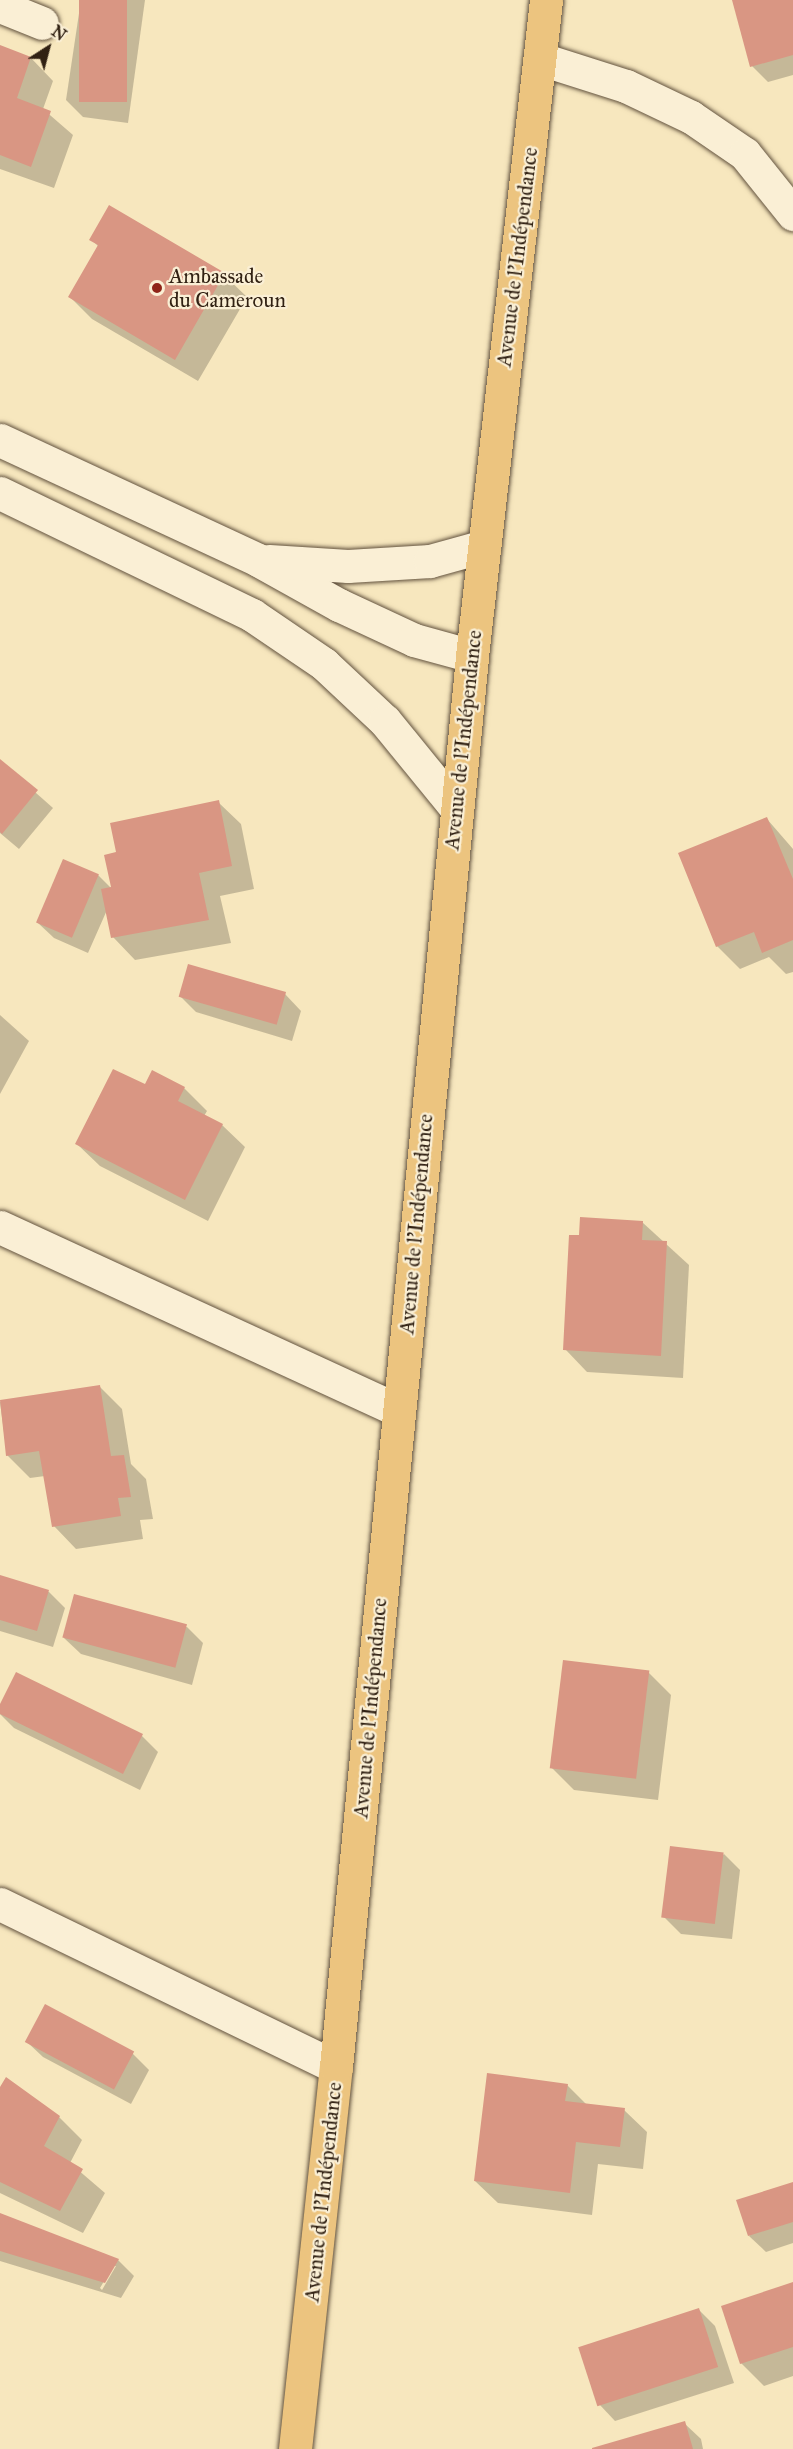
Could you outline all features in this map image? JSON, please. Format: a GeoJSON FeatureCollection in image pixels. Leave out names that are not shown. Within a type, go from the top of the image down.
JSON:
{"type":"FeatureCollection","features":[{"type":"Feature","properties":{"kind":"main road","name":"Avenue de l'Indépendance"},"geometry":{"type":"LineString","coordinates":[[295,2449],[336,2067],[456,808],[546,0]]}},
{"type":"Feature","properties":{"kind":"street"},"geometry":{"type":"LineString","coordinates":[[0,6],[42,23]]}},
{"type":"Feature","properties":{"kind":"street"},"geometry":{"type":"LineString","coordinates":[[541,59],[626,86],[691,117],[745,154],[793,214]]}},
{"type":"Feature","properties":{"kind":"street"},"geometry":{"type":"LineString","coordinates":[[0,440],[258,560],[339,605],[414,640],[472,656]]}},
{"type":"Feature","properties":{"kind":"street"},"geometry":{"type":"LineString","coordinates":[[0,493],[252,615],[324,664],[385,722],[456,808]]}},
{"type":"Feature","properties":{"kind":"street"},"geometry":{"type":"LineString","coordinates":[[258,560],[348,567],[429,561],[484,546]]}},
{"type":"Feature","properties":{"kind":"street"},"geometry":{"type":"LineString","coordinates":[[0,1227],[398,1410]]}},
{"type":"Feature","properties":{"kind":"street"},"geometry":{"type":"LineString","coordinates":[[0,1904],[336,2067]]}},
{"type":"Feature","properties":{"kind":"building"},"geometry":{"type":"Polygon","coordinates":[[[79,0],[127,0],[127,102],[79,102],[79,0]]]}},
{"type":"Feature","properties":{"kind":"building"},"geometry":{"type":"Polygon","coordinates":[[[732,0],[793,0],[793,55],[750,67],[732,0]]]}},
{"type":"Feature","properties":{"kind":"building"},"geometry":{"type":"Polygon","coordinates":[[[0,45],[31,57],[17,98],[51,111],[31,167],[0,155],[0,45]]]}},
{"type":"Feature","properties":{"kind":"building"},"geometry":{"type":"Polygon","coordinates":[[[109,205],[225,273],[175,360],[68,297],[98,245],[89,240],[109,205]]]}},
{"type":"Feature","properties":{"kind":"building"},"geometry":{"type":"Polygon","coordinates":[[[0,759],[38,790],[2,834],[0,832],[0,759]]]}},
{"type":"Feature","properties":{"kind":"building"},"geometry":{"type":"Polygon","coordinates":[[[219,800],[232,866],[199,873],[209,920],[111,938],[101,889],[111,887],[104,855],[116,852],[110,823],[219,800]]]}},
{"type":"Feature","properties":{"kind":"building"},"geometry":{"type":"Polygon","coordinates":[[[767,817],[793,879],[793,940],[762,953],[754,932],[716,947],[678,853],[767,817]]]}},
{"type":"Feature","properties":{"kind":"building"},"geometry":{"type":"Polygon","coordinates":[[[63,859],[99,874],[72,938],[36,923],[63,859]]]}},
{"type":"Feature","properties":{"kind":"building"},"geometry":{"type":"Polygon","coordinates":[[[188,964],[286,992],[277,1025],[179,997],[188,964]]]}},
{"type":"Feature","properties":{"kind":"building"},"geometry":{"type":"Polygon","coordinates":[[[113,1069],[145,1084],[152,1070],[185,1087],[178,1101],[223,1124],[185,1200],[75,1144],[113,1069]]]}},
{"type":"Feature","properties":{"kind":"building"},"geometry":{"type":"Polygon","coordinates":[[[580,1217],[643,1221],[642,1240],[667,1241],[661,1356],[563,1350],[569,1235],[579,1235],[580,1217]]]}},
{"type":"Feature","properties":{"kind":"building"},"geometry":{"type":"Polygon","coordinates":[[[100,1385],[111,1456],[124,1455],[131,1497],[118,1498],[121,1516],[52,1527],[39,1451],[6,1456],[0,1400],[100,1385]]]}},
{"type":"Feature","properties":{"kind":"building"},"geometry":{"type":"Polygon","coordinates":[[[0,1575],[49,1590],[37,1631],[0,1620],[0,1575]]]}},
{"type":"Feature","properties":{"kind":"building"},"geometry":{"type":"Polygon","coordinates":[[[74,1594],[187,1624],[175,1668],[62,1637],[74,1594]]]}},
{"type":"Feature","properties":{"kind":"building"},"geometry":{"type":"Polygon","coordinates":[[[563,1660],[649,1671],[636,1779],[550,1768],[563,1660]]]}},
{"type":"Feature","properties":{"kind":"building"},"geometry":{"type":"Polygon","coordinates":[[[16,1672],[143,1734],[123,1774],[0,1714],[0,1704],[16,1672]]]}},
{"type":"Feature","properties":{"kind":"building"},"geometry":{"type":"Polygon","coordinates":[[[670,1846],[724,1853],[715,1924],[661,1917],[670,1846]]]}},
{"type":"Feature","properties":{"kind":"building"},"geometry":{"type":"Polygon","coordinates":[[[45,2004],[134,2051],[114,2089],[25,2042],[45,2004]]]}},
{"type":"Feature","properties":{"kind":"building"},"geometry":{"type":"Polygon","coordinates":[[[487,2073],[568,2084],[565,2101],[625,2108],[620,2147],[576,2142],[570,2193],[474,2181],[487,2073]]]}},
{"type":"Feature","properties":{"kind":"building"},"geometry":{"type":"Polygon","coordinates":[[[6,2077],[60,2116],[44,2146],[83,2169],[60,2211],[0,2182],[0,2087],[6,2077]]]}},
{"type":"Feature","properties":{"kind":"building"},"geometry":{"type":"Polygon","coordinates":[[[793,2182],[793,2222],[748,2236],[736,2200],[793,2182]]]}},
{"type":"Feature","properties":{"kind":"building"},"geometry":{"type":"Polygon","coordinates":[[[0,2213],[119,2259],[105,2283],[0,2251],[0,2213]]]}},
{"type":"Feature","properties":{"kind":"building"},"geometry":{"type":"Polygon","coordinates":[[[793,2282],[793,2347],[740,2364],[721,2306],[793,2282]]]}},
{"type":"Feature","properties":{"kind":"building"},"geometry":{"type":"Polygon","coordinates":[[[699,2308],[718,2367],[597,2406],[578,2347],[699,2308]]]}},
{"type":"Feature","properties":{"kind":"building"},"geometry":{"type":"Polygon","coordinates":[[[685,2421],[693,2449],[592,2449],[592,2448],[685,2421]]]}},
{"type":"Feature","properties":{"kind":"place","name":"Ambassade du Cameroun"},"geometry":{"type":"Point","coordinates":[157,288]}}]}
